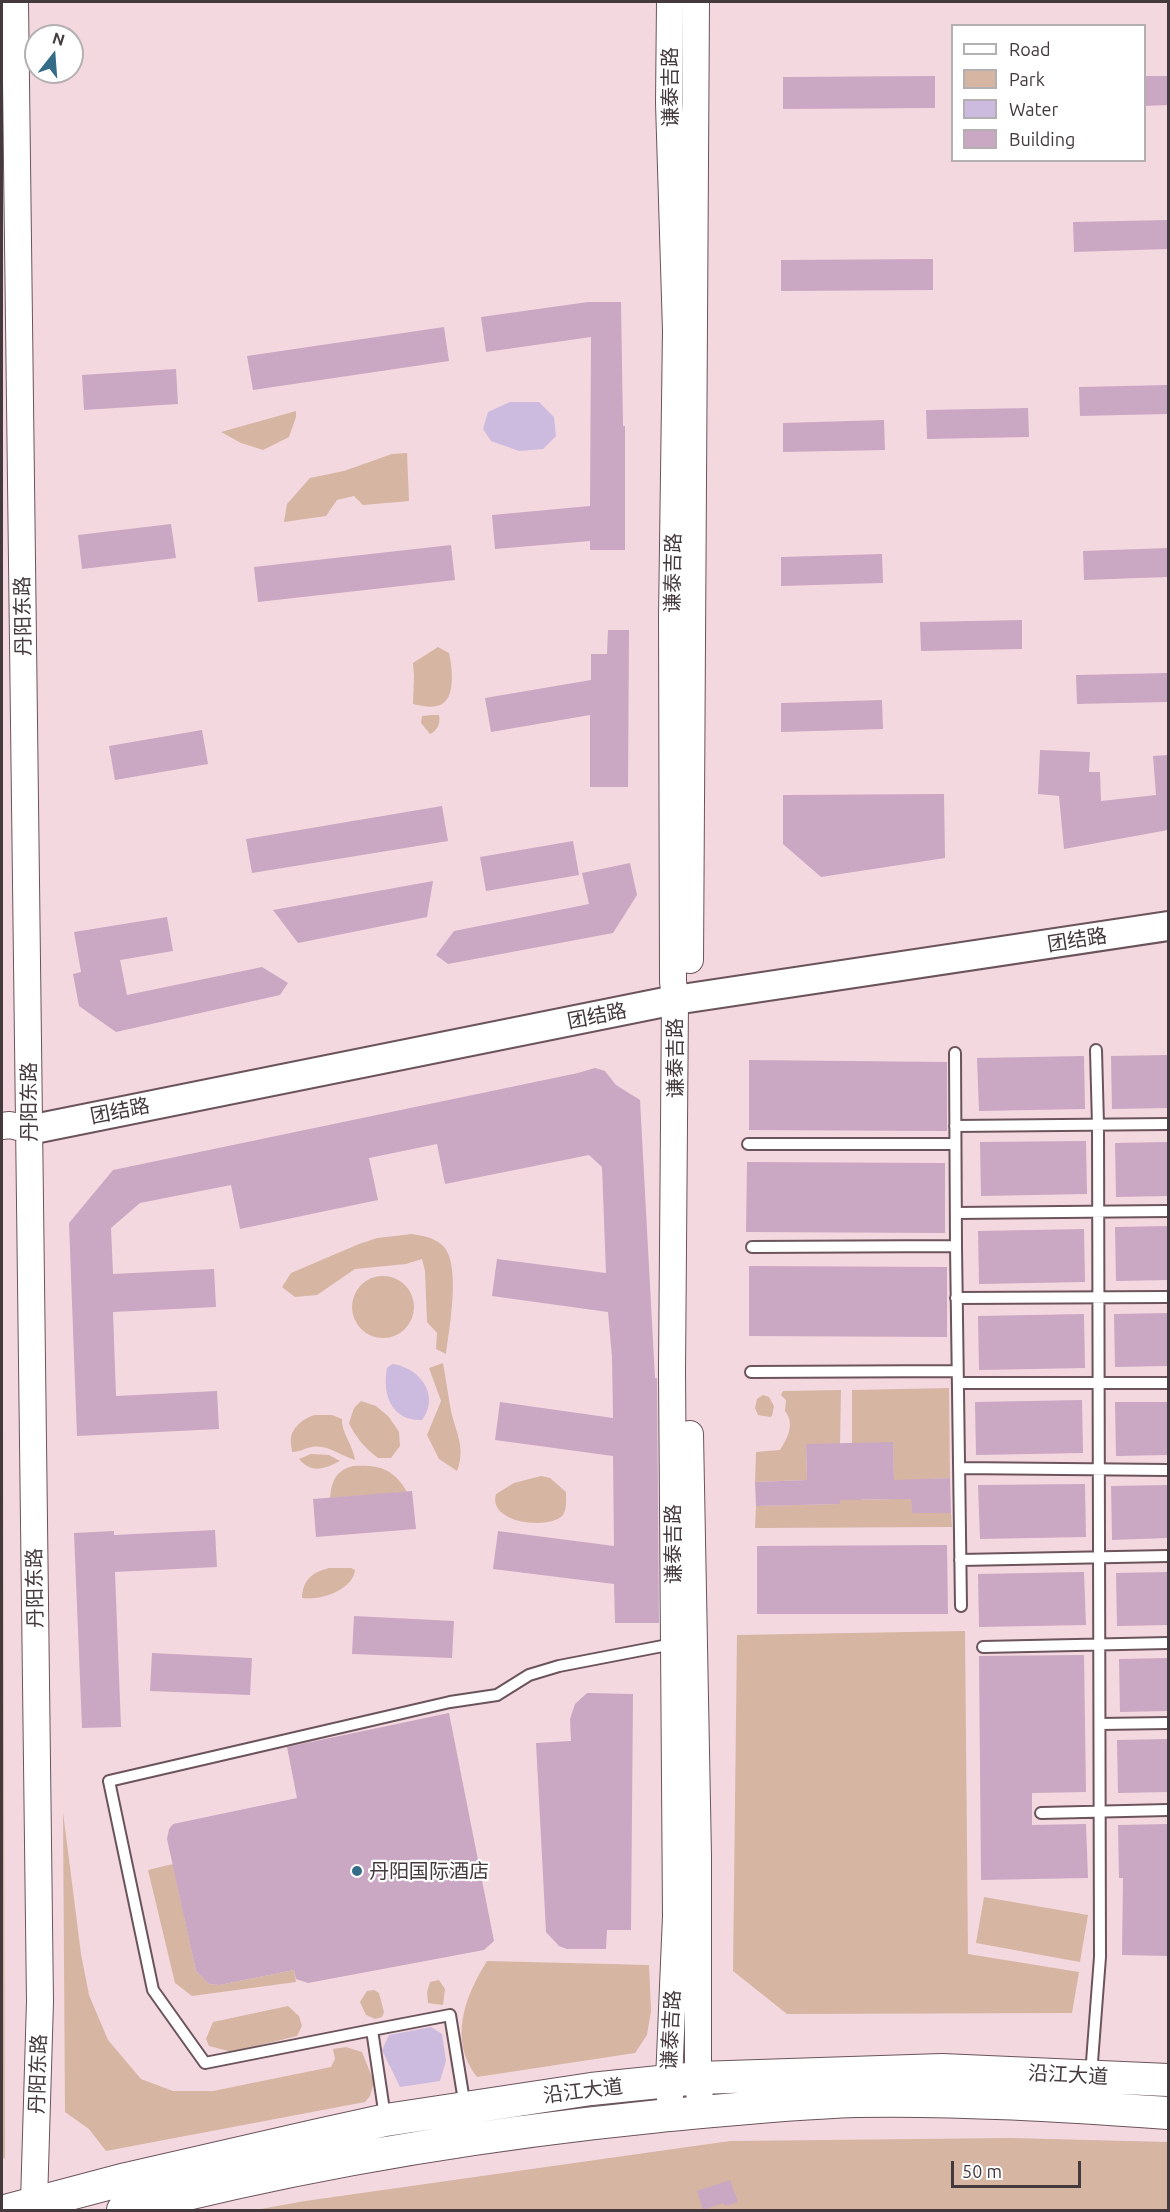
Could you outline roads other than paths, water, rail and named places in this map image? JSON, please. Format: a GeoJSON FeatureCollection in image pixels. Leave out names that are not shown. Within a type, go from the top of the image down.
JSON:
{"type":"FeatureCollection","features":[{"type":"Feature","properties":{"kind":"main road","name":"团结路"},"geometry":{"type":"LineString","coordinates":[[18,1123],[683,989],[1168,913]]}},
{"type":"Feature","properties":{"kind":"main road","name":"团结路"},"geometry":{"type":"LineString","coordinates":[[683,989],[1168,926]]}},
{"type":"Feature","properties":{"kind":"main road","name":"沿江大道"},"geometry":{"type":"LineString","coordinates":[[22,2206],[126,2179],[386,2120],[591,2089],[683,2079],[942,2070],[1168,2080]]}},
{"type":"Feature","properties":{"kind":"main road","name":"沿江大道"},"geometry":{"type":"LineString","coordinates":[[123,2211],[323,2164],[394,2151],[598,2122],[854,2101],[941,2101],[1168,2113]]}},
{"type":"Feature","properties":{"kind":"street","name":"丹阳东路"},"geometry":{"type":"LineString","coordinates":[[15,2],[18,1123],[40,2001],[22,2206]]}},
{"type":"Feature","properties":{"kind":"street","name":"谦泰吉路"},"geometry":{"type":"LineString","coordinates":[[670,2],[669,103],[676,331],[672,617],[683,989],[698,1857],[683,2079]]}},
{"type":"Feature","properties":{"kind":"street","name":"谦泰吉路"},"geometry":{"type":"LineString","coordinates":[[686,2114],[676,1916],[673,1644],[696,2]]}},
{"type":"Feature","properties":{"kind":"lane"},"geometry":{"type":"LineString","coordinates":[[1091,2075],[1100,1957],[1099,1296],[1096,1050]]}},
{"type":"Feature","properties":{"kind":"lane"},"geometry":{"type":"LineString","coordinates":[[955,1053],[961,1606]]}},
{"type":"Feature","properties":{"kind":"lane"},"geometry":{"type":"LineString","coordinates":[[955,1126],[1168,1124]]}},
{"type":"Feature","properties":{"kind":"lane"},"geometry":{"type":"LineString","coordinates":[[748,1144],[955,1144]]}},
{"type":"Feature","properties":{"kind":"lane"},"geometry":{"type":"LineString","coordinates":[[956,1213],[1168,1211]]}},
{"type":"Feature","properties":{"kind":"lane"},"geometry":{"type":"LineString","coordinates":[[752,1247],[956,1246]]}},
{"type":"Feature","properties":{"kind":"lane"},"geometry":{"type":"LineString","coordinates":[[956,1298],[1168,1297]]}},
{"type":"Feature","properties":{"kind":"lane"},"geometry":{"type":"LineString","coordinates":[[751,1372],[957,1371]]}},
{"type":"Feature","properties":{"kind":"lane"},"geometry":{"type":"LineString","coordinates":[[958,1383],[1168,1383]]}},
{"type":"Feature","properties":{"kind":"lane"},"geometry":{"type":"LineString","coordinates":[[959,1468],[1168,1470]]}},
{"type":"Feature","properties":{"kind":"lane"},"geometry":{"type":"LineString","coordinates":[[960,1560],[1168,1556]]}},
{"type":"Feature","properties":{"kind":"lane"},"geometry":{"type":"LineString","coordinates":[[983,1647],[1168,1643]]}},
{"type":"Feature","properties":{"kind":"lane"},"geometry":{"type":"LineString","coordinates":[[465,2107],[450,2015],[205,2063],[153,1990],[109,1781],[450,1702],[497,1695],[529,1675],[559,1666],[673,1644]]}},
{"type":"Feature","properties":{"kind":"lane"},"geometry":{"type":"LineString","coordinates":[[1100,1724],[1168,1723]]}},
{"type":"Feature","properties":{"kind":"lane"},"geometry":{"type":"LineString","coordinates":[[1041,1813],[1168,1810]]}},
{"type":"Feature","properties":{"kind":"lane"},"geometry":{"type":"LineString","coordinates":[[372,2030],[386,2120]]}},
{"type":"Feature","properties":{"kind":"water"},"geometry":{"type":"Polygon","coordinates":[[[510,402],[539,402],[554,417],[556,436],[543,449],[519,451],[491,441],[483,429],[488,412],[510,402]]]}},
{"type":"Feature","properties":{"kind":"water"},"geometry":{"type":"Polygon","coordinates":[[[392,1364],[411,1370],[424,1384],[429,1401],[422,1420],[403,1416],[391,1404],[386,1378],[387,1368],[392,1364]]]}},
{"type":"Feature","properties":{"kind":"water"},"geometry":{"type":"Polygon","coordinates":[[[431,2027],[442,2034],[446,2061],[440,2081],[400,2087],[382,2050],[389,2035],[431,2027]]]}},
{"type":"Feature","properties":{"kind":"place","name":"丹阳国际酒店"},"geometry":{"type":"Point","coordinates":[357,1871]}}]}
